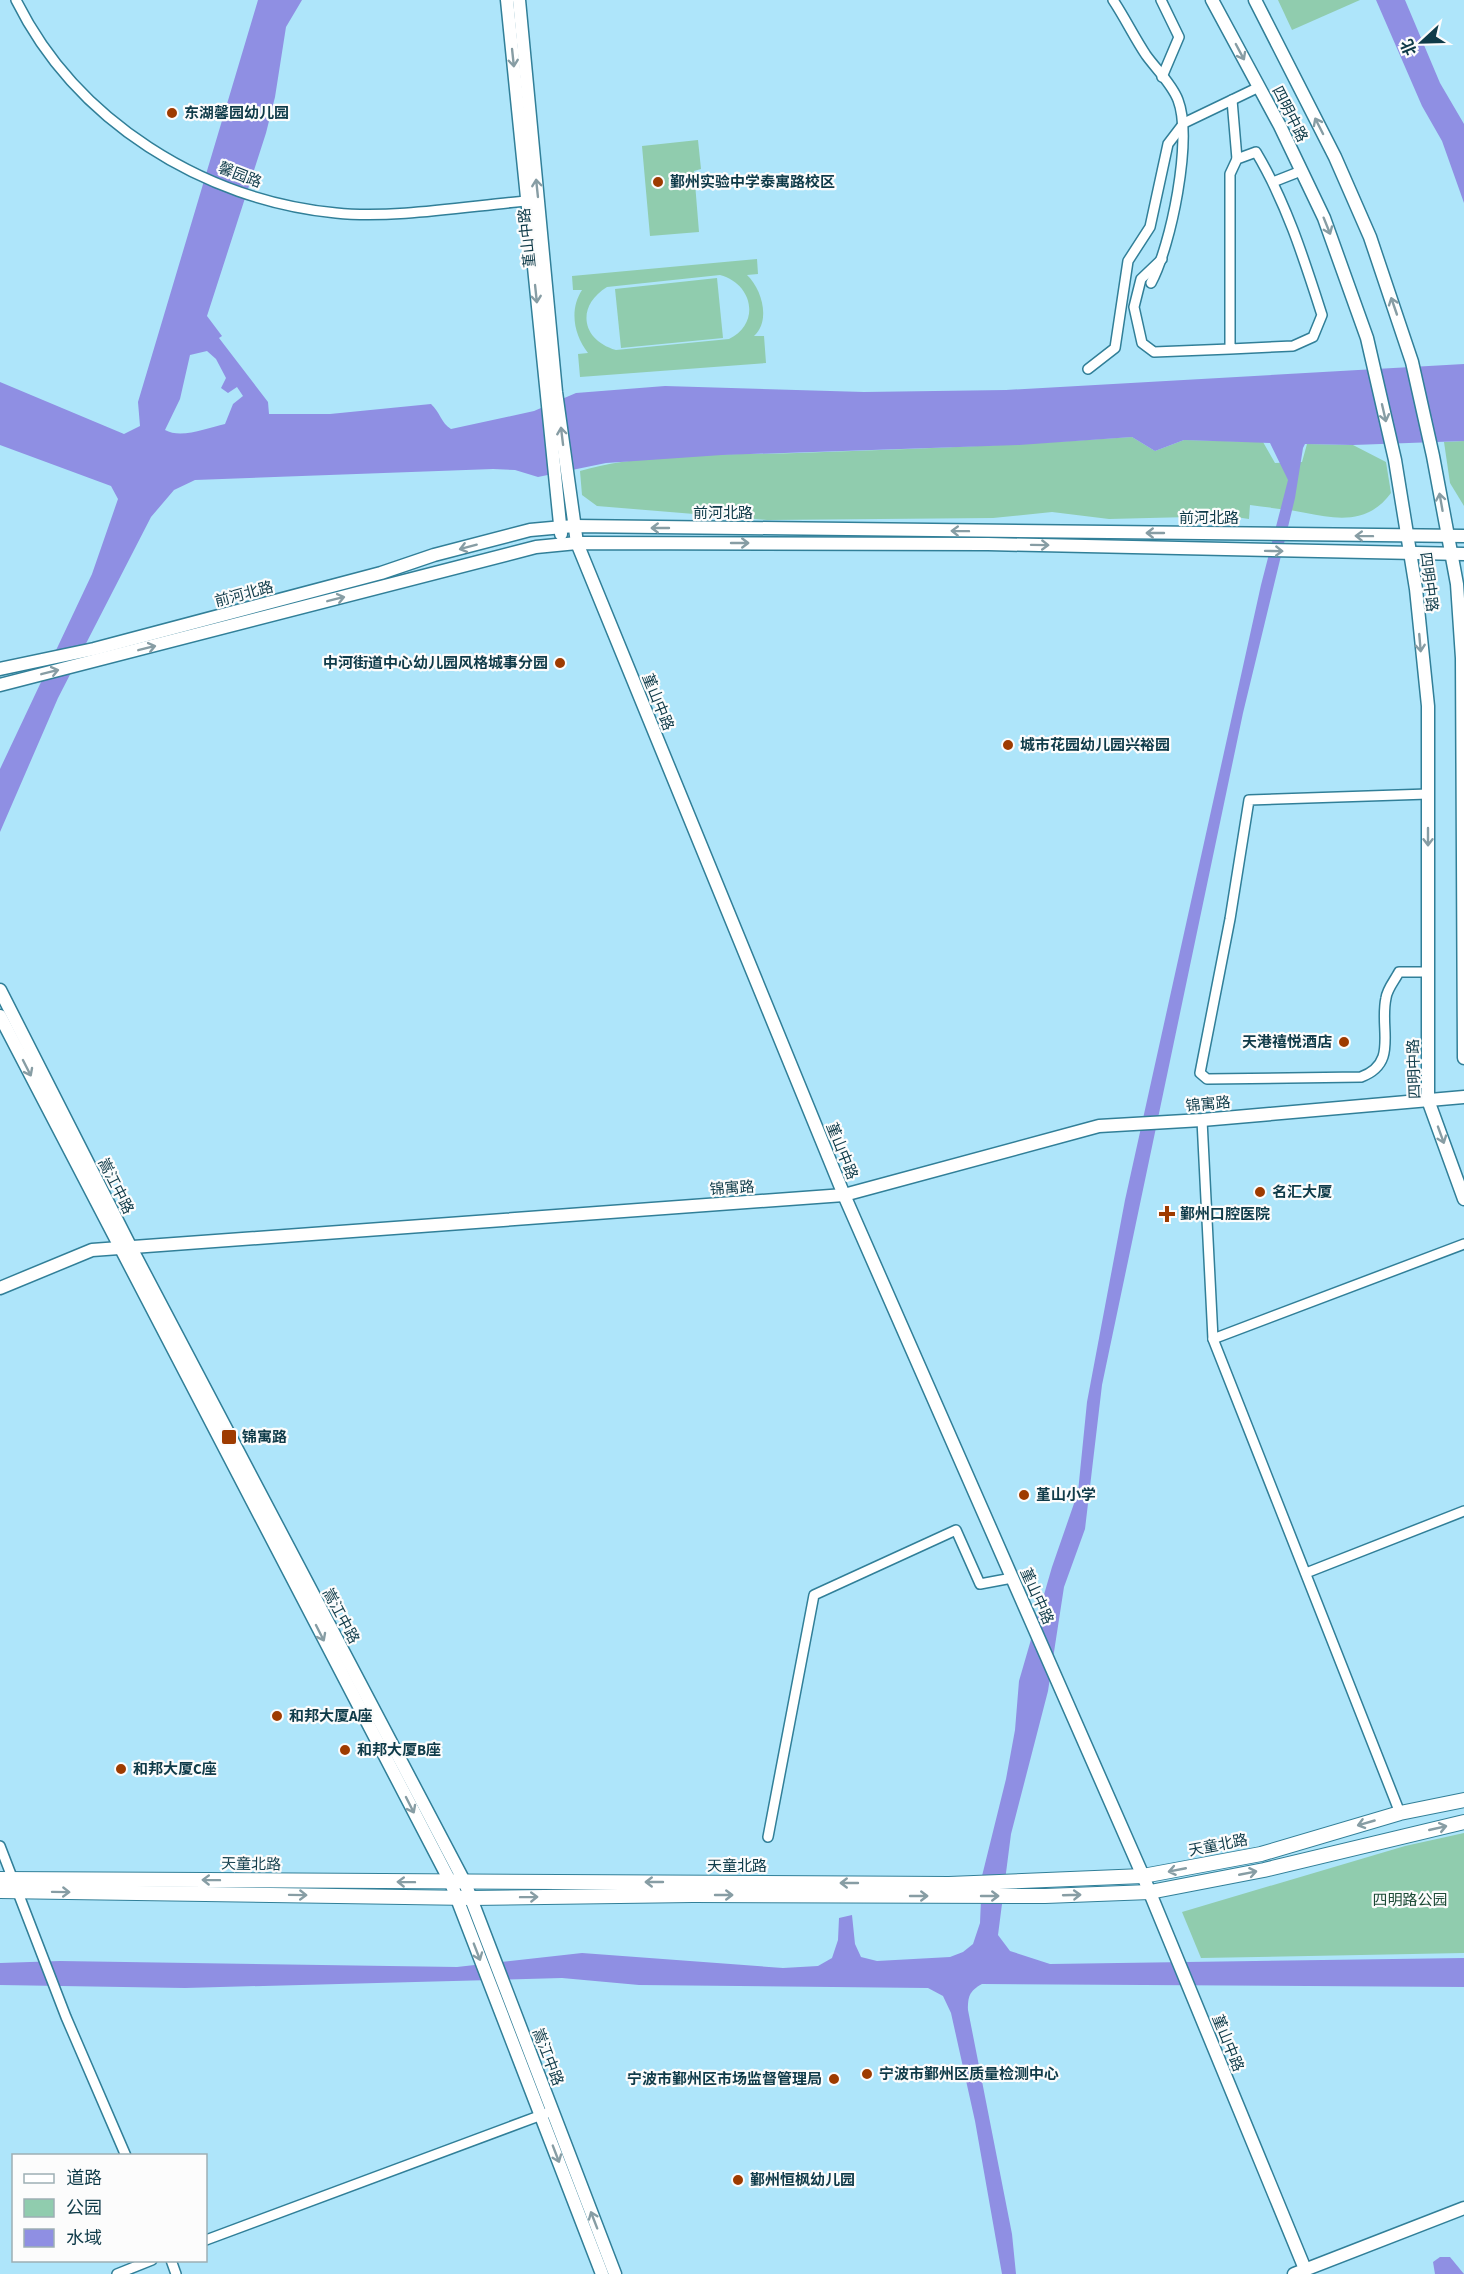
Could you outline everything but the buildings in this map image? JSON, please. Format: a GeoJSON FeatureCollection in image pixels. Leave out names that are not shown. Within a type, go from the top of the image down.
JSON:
{"type":"FeatureCollection","features":[{"type":"Feature","properties":{"kind":"main road","name":"堇山中路"},"geometry":{"type":"LineString","coordinates":[[507,0],[527,201],[561,481],[562,544]]}},
{"type":"Feature","properties":{"kind":"main road","name":"堇山中路"},"geometry":{"type":"LineString","coordinates":[[519,0],[551,393]]}},
{"type":"Feature","properties":{"kind":"main road","name":"四明中路"},"geometry":{"type":"LineString","coordinates":[[1212,0],[1259,87],[1324,218],[1350,284],[1374,366],[1395,460],[1411,555],[1428,706],[1428,1100],[1464,1199]]}},
{"type":"Feature","properties":{"kind":"main road","name":"四明中路"},"geometry":{"type":"LineString","coordinates":[[1255,0],[1340,167],[1370,237],[1412,362],[1433,456],[1457,584],[1462,658],[1464,1058]]}},
{"type":"Feature","properties":{"kind":"main road","name":"堇山中路"},"geometry":{"type":"LineString","coordinates":[[561,481],[577,543],[844,1195],[1150,1892],[1300,2271]]}},
{"type":"Feature","properties":{"kind":"main road","name":"前河北路"},"geometry":{"type":"LineString","coordinates":[[0,669],[94,649],[381,573],[434,555],[520,533],[574,526],[1464,536]]}},
{"type":"Feature","properties":{"kind":"main road","name":"前河北路"},"geometry":{"type":"LineString","coordinates":[[5,683],[536,547],[562,544],[976,544],[1464,555]]}},
{"type":"Feature","properties":{"kind":"main road","name":"嵩江中路"},"geometry":{"type":"LineString","coordinates":[[0,990],[125,1246],[451,1883],[615,2274]]}},
{"type":"Feature","properties":{"kind":"main road","name":"嵩江中路"},"geometry":{"type":"LineString","coordinates":[[0,1016],[465,1883],[516,2016],[546,2113],[602,2274]]}},
{"type":"Feature","properties":{"kind":"main road","name":"锦寓路"},"geometry":{"type":"LineString","coordinates":[[0,1288],[92,1250],[844,1195],[1099,1126],[1202,1120],[1464,1097]]}},
{"type":"Feature","properties":{"kind":"main road","name":"天童北路"},"geometry":{"type":"LineString","coordinates":[[7,1886],[451,1883],[949,1884],[1143,1876],[1261,1854],[1400,1814],[1464,1800]]}},
{"type":"Feature","properties":{"kind":"main road"},"geometry":{"type":"LineString","coordinates":[[7,1886],[456,1898],[693,1895],[1014,1896],[1150,1892],[1264,1870],[1464,1822]]}},
{"type":"Feature","properties":{"kind":"main road"},"geometry":{"type":"LineString","coordinates":[[1300,2271],[1464,2208]]}},
{"type":"Feature","properties":{"kind":"street","name":"馨园路"},"geometry":{"type":"LineString","coordinates":[[16,0],[31,30],[68,78],[123,130],[164,158],[194,173],[252,196],[274,203],[337,214],[405,212],[527,201]]}},
{"type":"Feature","properties":{"kind":"street"},"geometry":{"type":"LineString","coordinates":[[1113,0],[1178,98],[1184,123],[1182,164],[1162,260],[1151,283]]}},
{"type":"Feature","properties":{"kind":"street"},"geometry":{"type":"LineString","coordinates":[[1161,0],[1179,37],[1162,77]]}},
{"type":"Feature","properties":{"kind":"street"},"geometry":{"type":"LineString","coordinates":[[1088,369],[1116,348],[1128,261],[1150,227],[1168,144],[1184,123],[1259,87]]}},
{"type":"Feature","properties":{"kind":"street"},"geometry":{"type":"LineString","coordinates":[[1230,349],[1230,174],[1237,159],[1232,100]]}},
{"type":"Feature","properties":{"kind":"street"},"geometry":{"type":"LineString","coordinates":[[1162,260],[1142,279],[1134,308],[1142,344],[1154,352],[1293,346],[1313,337],[1322,315],[1273,182],[1256,152],[1237,159]]}},
{"type":"Feature","properties":{"kind":"street"},"geometry":{"type":"LineString","coordinates":[[1273,182],[1301,171]]}},
{"type":"Feature","properties":{"kind":"street"},"geometry":{"type":"LineString","coordinates":[[1428,794],[1249,800],[1230,919],[1200,1074],[1207,1079],[1361,1077],[1376,1072],[1384,1058],[1386,996],[1400,972],[1428,972]]}},
{"type":"Feature","properties":{"kind":"street"},"geometry":{"type":"LineString","coordinates":[[1202,1120],[1213,1338],[1400,1814]]}},
{"type":"Feature","properties":{"kind":"street"},"geometry":{"type":"LineString","coordinates":[[1213,1338],[1464,1244]]}},
{"type":"Feature","properties":{"kind":"street"},"geometry":{"type":"LineString","coordinates":[[1306,1573],[1464,1511]]}},
{"type":"Feature","properties":{"kind":"street"},"geometry":{"type":"LineString","coordinates":[[768,1837],[814,1595],[956,1530],[980,1584],[1012,1578]]}},
{"type":"Feature","properties":{"kind":"street"},"geometry":{"type":"LineString","coordinates":[[0,1845],[7,1886],[125,2154]]}},
{"type":"Feature","properties":{"kind":"street"},"geometry":{"type":"LineString","coordinates":[[207,2240],[546,2113]]}},
{"type":"Feature","properties":{"kind":"street"},"geometry":{"type":"LineString","coordinates":[[117,2274],[147,2262]]}},
{"type":"Feature","properties":{"kind":"green space"},"geometry":{"type":"Polygon","coordinates":[[[1278,0],[1360,0],[1292,30],[1278,0]]]}},
{"type":"Feature","properties":{"kind":"green space"},"geometry":{"type":"Polygon","coordinates":[[[698,140],[701,169],[694,171],[699,232],[650,236],[642,146],[698,140]]]}},
{"type":"Feature","properties":{"kind":"green space"},"geometry":{"type":"Polygon","coordinates":[[[757,259],[758,274],[747,275],[757,288],[762,305],[762,322],[754,336],[764,336],[766,363],[580,377],[578,354],[588,353],[579,338],[574,314],[582,290],[573,290],[572,276],[757,259]],[[720,275],[607,287],[590,303],[587,322],[595,339],[616,350],[729,339],[746,324],[749,314],[746,295],[731,280],[720,275]]]}},
{"type":"Feature","properties":{"kind":"green space"},"geometry":{"type":"Polygon","coordinates":[[[717,278],[723,338],[621,348],[615,289],[717,278]]]}},
{"type":"Feature","properties":{"kind":"green space"},"geometry":{"type":"Polygon","coordinates":[[[1132,437],[1155,451],[1184,440],[1263,442],[1275,463],[1302,462],[1307,444],[1353,445],[1386,462],[1391,493],[1373,510],[1353,517],[1331,517],[1250,505],[1249,519],[1229,516],[1109,519],[1052,512],[993,518],[767,520],[597,506],[582,495],[580,471],[659,457],[965,446],[1132,437]]]}},
{"type":"Feature","properties":{"kind":"green space"},"geometry":{"type":"Polygon","coordinates":[[[1464,441],[1464,506],[1450,483],[1444,442],[1464,441]]]}},
{"type":"Feature","properties":{"kind":"green space","name":"四明路公园"},"geometry":{"type":"Polygon","coordinates":[[[1464,1833],[1464,1953],[1201,1958],[1182,1912],[1405,1846],[1464,1833]]]}},
{"type":"Feature","properties":{"kind":"water"},"geometry":{"type":"Polygon","coordinates":[[[258,0],[302,0],[286,27],[275,97],[266,133],[207,316],[222,336],[219,338],[268,402],[269,414],[330,414],[431,404],[451,429],[534,411],[576,393],[665,386],[864,392],[1006,390],[1464,364],[1464,441],[1353,445],[1305,444],[1303,448],[1295,498],[1243,713],[1102,1385],[1085,1529],[1064,1587],[1048,1691],[1011,1834],[998,1935],[1010,1951],[1050,1964],[1464,1958],[1464,1987],[982,1984],[974,1989],[968,2001],[968,2010],[1012,2234],[1016,2274],[1002,2274],[975,2121],[951,2013],[943,1996],[928,1988],[639,1985],[562,1978],[185,1988],[0,1985],[0,1963],[60,1961],[457,1967],[582,1953],[783,1968],[818,1966],[832,1958],[838,1940],[839,1918],[852,1915],[855,1944],[861,1957],[877,1961],[950,1957],[963,1952],[973,1944],[980,1923],[982,1876],[1006,1779],[1015,1730],[1019,1681],[1052,1567],[1078,1492],[1087,1402],[1125,1200],[1261,585],[1288,480],[1270,443],[1184,440],[1155,451],[1132,437],[1019,445],[722,455],[606,463],[538,477],[515,470],[493,469],[195,480],[174,490],[151,517],[58,698],[0,832],[0,769],[92,574],[118,499],[111,486],[0,445],[0,382],[124,434],[140,426],[138,402],[258,0]],[[207,351],[190,355],[180,399],[165,430],[186,433],[225,424],[233,404],[243,396],[237,387],[228,393],[221,388],[226,378],[216,359],[207,351]]]}},
{"type":"Feature","properties":{"kind":"water"},"geometry":{"type":"Polygon","coordinates":[[[1376,0],[1405,0],[1440,83],[1464,124],[1464,203],[1442,141],[1422,106],[1376,0]]]}},
{"type":"Feature","properties":{"kind":"water"},"geometry":{"type":"Polygon","coordinates":[[[1440,2257],[1450,2257],[1464,2274],[1435,2274],[1433,2262],[1440,2257]]]}},
{"type":"Feature","properties":{"kind":"place","name":"东湖馨园幼儿园"},"geometry":{"type":"Point","coordinates":[172,113]}},
{"type":"Feature","properties":{"kind":"place","name":"鄞州实验中学泰寓路校区"},"geometry":{"type":"Point","coordinates":[658,182]}},
{"type":"Feature","properties":{"kind":"place","name":"中河街道中心幼儿园风格城事分园"},"geometry":{"type":"Point","coordinates":[560,663]}},
{"type":"Feature","properties":{"kind":"place","name":"城市花园幼儿园兴裕园"},"geometry":{"type":"Point","coordinates":[1008,745]}},
{"type":"Feature","properties":{"kind":"place","name":"天港禧悦酒店"},"geometry":{"type":"Point","coordinates":[1344,1042]}},
{"type":"Feature","properties":{"kind":"place","name":"名汇大厦"},"geometry":{"type":"Point","coordinates":[1260,1192]}},
{"type":"Feature","properties":{"kind":"place","name":"鄞州口腔医院"},"geometry":{"type":"Point","coordinates":[1167,1214]}},
{"type":"Feature","properties":{"kind":"place","name":"锦寓路"},"geometry":{"type":"Point","coordinates":[229,1437]}},
{"type":"Feature","properties":{"kind":"place","name":"堇山小学"},"geometry":{"type":"Point","coordinates":[1024,1495]}},
{"type":"Feature","properties":{"kind":"place","name":"和邦大厦A座"},"geometry":{"type":"Point","coordinates":[277,1716]}},
{"type":"Feature","properties":{"kind":"place","name":"和邦大厦B座"},"geometry":{"type":"Point","coordinates":[345,1750]}},
{"type":"Feature","properties":{"kind":"place","name":"和邦大厦C座"},"geometry":{"type":"Point","coordinates":[121,1769]}},
{"type":"Feature","properties":{"kind":"place","name":"宁波市鄞州区质量检测中心"},"geometry":{"type":"Point","coordinates":[867,2074]}},
{"type":"Feature","properties":{"kind":"place","name":"宁波市鄞州区市场监督管理局"},"geometry":{"type":"Point","coordinates":[834,2079]}},
{"type":"Feature","properties":{"kind":"place","name":"鄞州恒枫幼儿园"},"geometry":{"type":"Point","coordinates":[738,2180]}}]}
